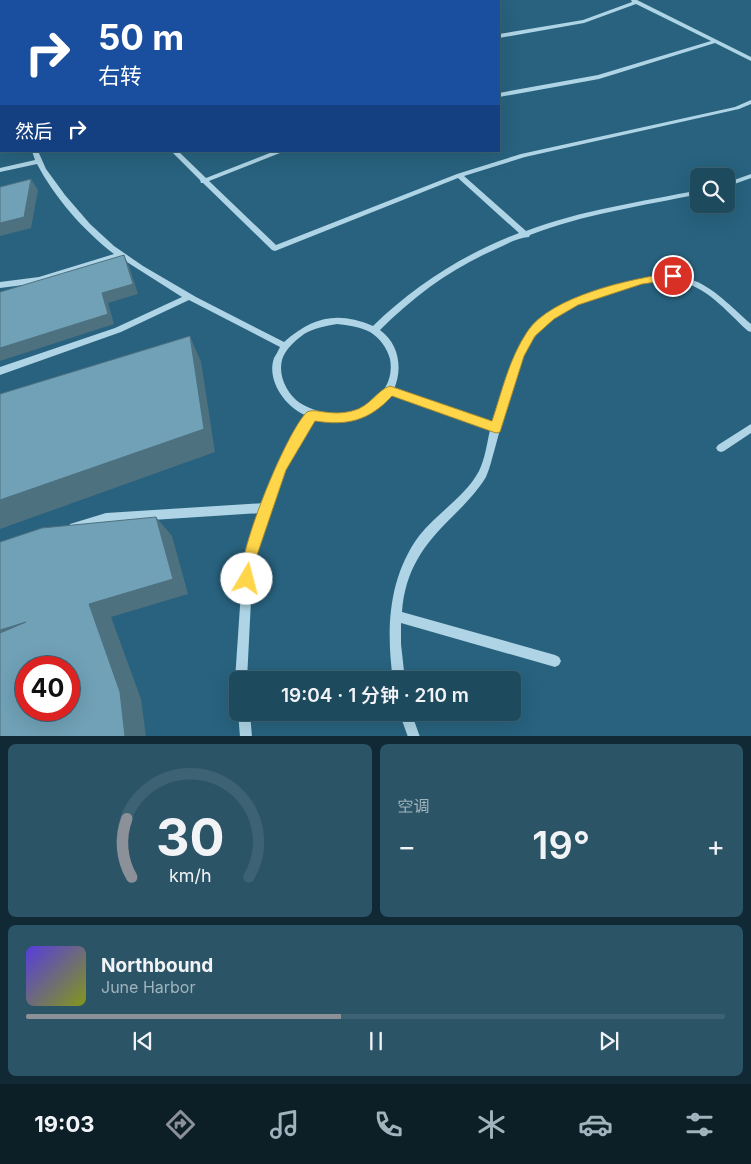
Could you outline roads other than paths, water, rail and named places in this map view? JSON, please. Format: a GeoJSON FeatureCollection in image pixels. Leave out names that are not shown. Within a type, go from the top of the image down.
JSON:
{"type":"FeatureCollection","features":[{"type":"Feature","properties":{"kind":"street"},"geometry":{"type":"LineString","coordinates":[[500,36],[584,22],[634,1],[751,59]]}},
{"type":"Feature","properties":{"kind":"street"},"geometry":{"type":"LineString","coordinates":[[500,95],[599,77],[714,42]]}},
{"type":"Feature","properties":{"kind":"street"},"geometry":{"type":"LineString","coordinates":[[175,152],[203,181],[275,248],[459,175],[523,154],[737,108],[751,102]]}},
{"type":"Feature","properties":{"kind":"street"},"geometry":{"type":"LineString","coordinates":[[35,152],[38,161],[57,190],[79,217],[103,241],[120,254],[190,297],[239,324],[285,346]]}},
{"type":"Feature","properties":{"kind":"street"},"geometry":{"type":"LineString","coordinates":[[203,181],[279,152]]}},
{"type":"Feature","properties":{"kind":"street"},"geometry":{"type":"LineString","coordinates":[[0,170],[38,161]]}},
{"type":"Feature","properties":{"kind":"street"},"geometry":{"type":"LineString","coordinates":[[459,175],[526,235]]}},
{"type":"Feature","properties":{"kind":"street"},"geometry":{"type":"LineString","coordinates":[[735,182],[751,176]]}},
{"type":"Feature","properties":{"kind":"street"},"geometry":{"type":"LineString","coordinates":[[374,331],[401,304],[451,269],[507,241],[560,222],[690,194]]}},
{"type":"Feature","properties":{"kind":"street"},"geometry":{"type":"LineString","coordinates":[[0,285],[39,280],[120,254]]}},
{"type":"Feature","properties":{"kind":"street"},"geometry":{"type":"LineString","coordinates":[[397,671],[394,656],[396,616],[406,571],[424,539],[452,512],[482,473],[509,382],[519,356],[532,333],[550,316],[574,302],[642,280],[673,276],[701,288],[751,329]]}},
{"type":"Feature","properties":{"kind":"street"},"geometry":{"type":"LineString","coordinates":[[0,371],[118,330],[190,297]]}},
{"type":"Feature","properties":{"kind":"street"},"geometry":{"type":"LineString","coordinates":[[336,321],[356,323],[374,331],[387,342],[395,357],[396,374],[390,391],[376,405],[356,416],[334,419],[312,416],[294,407],[282,393],[277,378],[278,361],[285,346],[299,333],[317,324],[336,321]]}},
{"type":"Feature","properties":{"kind":"street"},"geometry":{"type":"LineString","coordinates":[[390,391],[496,428]]}},
{"type":"Feature","properties":{"kind":"street"},"geometry":{"type":"LineString","coordinates":[[242,671],[248,561],[280,469],[312,416]]}},
{"type":"Feature","properties":{"kind":"street"},"geometry":{"type":"LineString","coordinates":[[721,448],[751,428]]}},
{"type":"Feature","properties":{"kind":"street"},"geometry":{"type":"LineString","coordinates":[[62,531],[106,518],[267,508]]}},
{"type":"Feature","properties":{"kind":"street"},"geometry":{"type":"LineString","coordinates":[[396,616],[555,661]]}},
{"type":"Feature","properties":{"kind":"street"},"geometry":{"type":"LineString","coordinates":[[245,721],[246,736]]}},
{"type":"Feature","properties":{"kind":"street"},"geometry":{"type":"LineString","coordinates":[[408,721],[414,736]]}}]}
